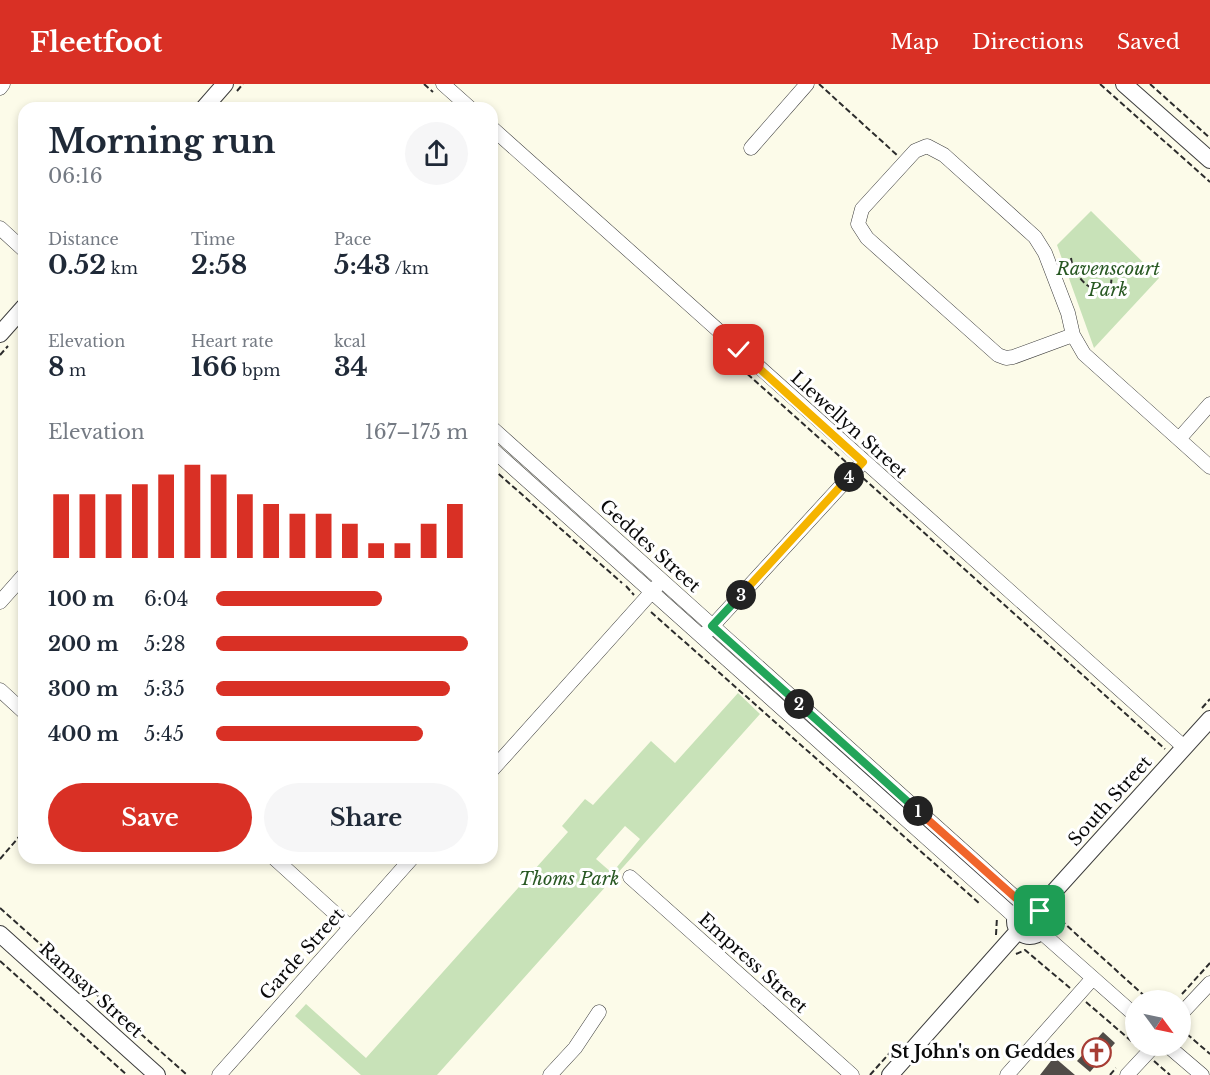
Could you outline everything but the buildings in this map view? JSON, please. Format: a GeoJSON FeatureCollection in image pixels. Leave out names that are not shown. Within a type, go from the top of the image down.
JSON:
{"type":"FeatureCollection","features":[{"type":"Feature","properties":{"kind":"street"},"geometry":{"type":"LineString","coordinates":[[0,88],[3,84]]}},
{"type":"Feature","properties":{"kind":"street"},"geometry":{"type":"LineString","coordinates":[[209,102],[225,84]]}},
{"type":"Feature","properties":{"kind":"street"},"geometry":{"type":"LineString","coordinates":[[443,84],[463,102]]}},
{"type":"Feature","properties":{"kind":"street"},"geometry":{"type":"LineString","coordinates":[[751,148],[807,84]]}},
{"type":"Feature","properties":{"kind":"street"},"geometry":{"type":"LineString","coordinates":[[1124,84],[1210,160]]}},
{"type":"Feature","properties":{"kind":"street","name":"Llewellyn Street"},"geometry":{"type":"LineString","coordinates":[[498,134],[859,466],[1184,747]]}},
{"type":"Feature","properties":{"kind":"street"},"geometry":{"type":"LineString","coordinates":[[1073,335],[1013,357],[1006,358],[998,355],[867,238],[858,224],[862,209],[915,151],[927,146],[944,155],[1035,237],[1052,270],[1068,312],[1073,335],[1084,354],[1210,467]]}},
{"type":"Feature","properties":{"kind":"street"},"geometry":{"type":"LineString","coordinates":[[0,228],[18,244]]}},
{"type":"Feature","properties":{"kind":"street"},"geometry":{"type":"LineString","coordinates":[[0,334],[18,314]]}},
{"type":"Feature","properties":{"kind":"street"},"geometry":{"type":"LineString","coordinates":[[1179,439],[1210,404]]}},
{"type":"Feature","properties":{"kind":"street","name":"Geddes Street"},"geometry":{"type":"LineString","coordinates":[[498,433],[1031,915]]}},
{"type":"Feature","properties":{"kind":"street","name":"Geddes Street"},"geometry":{"type":"LineString","coordinates":[[498,454],[892,808],[1031,915]]}},
{"type":"Feature","properties":{"kind":"street"},"geometry":{"type":"LineString","coordinates":[[702,638],[859,466]]}},
{"type":"Feature","properties":{"kind":"street"},"geometry":{"type":"LineString","coordinates":[[498,763],[662,580]]}},
{"type":"Feature","properties":{"kind":"street"},"geometry":{"type":"LineString","coordinates":[[0,602],[18,582]]}},
{"type":"Feature","properties":{"kind":"street"},"geometry":{"type":"LineString","coordinates":[[0,690],[18,706]]}},
{"type":"Feature","properties":{"kind":"street","name":"South Street"},"geometry":{"type":"LineString","coordinates":[[890,1075],[1031,915],[1050,897],[1210,718]]}},
{"type":"Feature","properties":{"kind":"street"},"geometry":{"type":"LineString","coordinates":[[892,808],[903,797]]}},
{"type":"Feature","properties":{"kind":"street"},"geometry":{"type":"LineString","coordinates":[[281,864],[350,927]]}},
{"type":"Feature","properties":{"kind":"street","name":"Garde Street"},"geometry":{"type":"LineString","coordinates":[[219,1075],[407,864]]}},
{"type":"Feature","properties":{"kind":"street","name":"Empress Street"},"geometry":{"type":"LineString","coordinates":[[630,877],[852,1075]]}},
{"type":"Feature","properties":{"kind":"street"},"geometry":{"type":"LineString","coordinates":[[1031,915],[1045,921],[1041,932],[1029,937],[1031,915]]}},
{"type":"Feature","properties":{"kind":"street"},"geometry":{"type":"LineString","coordinates":[[1041,932],[1125,1006]]}},
{"type":"Feature","properties":{"kind":"street","name":"Ramsay Street"},"geometry":{"type":"LineString","coordinates":[[0,934],[157,1075]]}},
{"type":"Feature","properties":{"kind":"street"},"geometry":{"type":"LineString","coordinates":[[1007,1075],[1093,978]]}},
{"type":"Feature","properties":{"kind":"street"},"geometry":{"type":"LineString","coordinates":[[1191,1003],[1210,982]]}},
{"type":"Feature","properties":{"kind":"street"},"geometry":{"type":"LineString","coordinates":[[550,1075],[575,1048],[599,1012]]}},
{"type":"Feature","properties":{"kind":"street"},"geometry":{"type":"LineString","coordinates":[[1128,1075],[1145,1056]]}},
{"type":"Feature","properties":{"kind":"street"},"geometry":{"type":"LineString","coordinates":[[1180,1056],[1202,1075]]}},
{"type":"Feature","properties":{"kind":"path"},"geometry":{"type":"LineString","coordinates":[[819,84],[905,162]]}},
{"type":"Feature","properties":{"kind":"path"},"geometry":{"type":"LineString","coordinates":[[1100,84],[1210,182]]}},
{"type":"Feature","properties":{"kind":"path"},"geometry":{"type":"LineString","coordinates":[[1150,84],[1210,138]]}},
{"type":"Feature","properties":{"kind":"path"},"geometry":{"type":"LineString","coordinates":[[1071,258],[1077,275],[1095,290],[1104,291],[1110,284],[1112,274]]}},
{"type":"Feature","properties":{"kind":"path"},"geometry":{"type":"LineString","coordinates":[[1052,270],[1072,264]]}},
{"type":"Feature","properties":{"kind":"path"},"geometry":{"type":"LineString","coordinates":[[728,356],[859,466],[1165,749]]}},
{"type":"Feature","properties":{"kind":"path"},"geometry":{"type":"LineString","coordinates":[[498,473],[624,584],[641,603],[964,892],[982,904]]}},
{"type":"Feature","properties":{"kind":"path"},"geometry":{"type":"LineString","coordinates":[[0,858],[18,838]]}},
{"type":"Feature","properties":{"kind":"path"},"geometry":{"type":"LineString","coordinates":[[0,908],[187,1075]]}},
{"type":"Feature","properties":{"kind":"path"},"geometry":{"type":"LineString","coordinates":[[994,912],[998,918],[996,936]]}},
{"type":"Feature","properties":{"kind":"path"},"geometry":{"type":"LineString","coordinates":[[1031,915],[1054,915],[1138,990]]}},
{"type":"Feature","properties":{"kind":"path"},"geometry":{"type":"LineString","coordinates":[[1016,954],[1025,950],[1033,956]]}},
{"type":"Feature","properties":{"kind":"path"},"geometry":{"type":"LineString","coordinates":[[0,961],[127,1075]]}},
{"type":"Feature","properties":{"kind":"path"},"geometry":{"type":"LineString","coordinates":[[1185,990],[1210,963]]}},
{"type":"Feature","properties":{"kind":"path"},"geometry":{"type":"LineString","coordinates":[[1191,1038],[1210,1054]]}},
{"type":"Feature","properties":{"kind":"green space","name":"Ravenscourt Park"},"geometry":{"type":"Polygon","coordinates":[[[1091,211],[1159,278],[1094,348],[1057,245],[1091,211]]]}},
{"type":"Feature","properties":{"kind":"green space","name":"Thoms Park"},"geometry":{"type":"Polygon","coordinates":[[[738,693],[760,714],[437,1075],[361,1075],[295,1016],[306,1004],[366,1058],[568,832],[562,826],[585,799],[593,805],[651,741],[675,763],[738,693]],[[625,826],[596,859],[612,873],[640,839],[625,826]]]}},
{"type":"Feature","properties":{"kind":"place","name":"St John's on Geddes"},"geometry":{"type":"Point","coordinates":[1096,1052]}},
{"type":"Feature","properties":{"kind":"route"},"geometry":{"type":"LineString","coordinates":[[739,350],[863,462],[712,626],[1026,907],[1037,908],[1040,911]]}}]}
